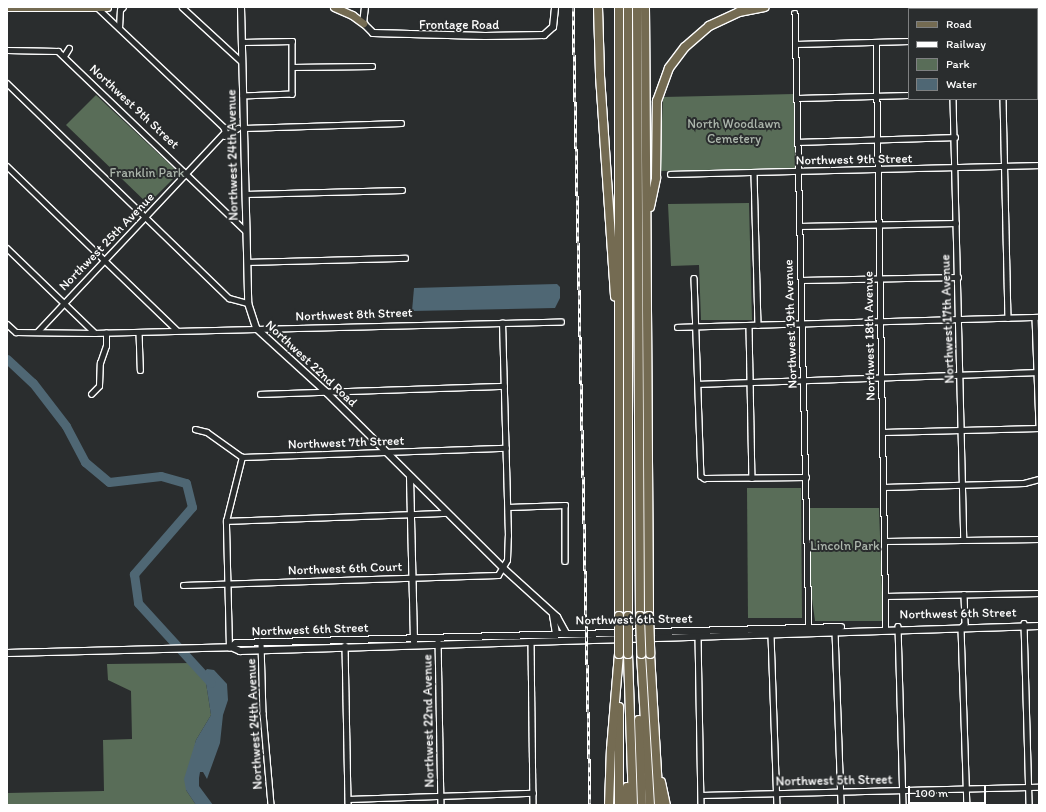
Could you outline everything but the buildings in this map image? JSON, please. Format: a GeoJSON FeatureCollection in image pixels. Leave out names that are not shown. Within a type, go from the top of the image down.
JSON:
{"type":"FeatureCollection","features":[{"type":"Feature","properties":{"kind":"highway"},"geometry":{"type":"LineString","coordinates":[[598,7],[600,76],[612,275],[619,322]]}},
{"type":"Feature","properties":{"kind":"highway"},"geometry":{"type":"LineString","coordinates":[[619,7],[619,805]]}},
{"type":"Feature","properties":{"kind":"highway"},"geometry":{"type":"LineString","coordinates":[[627,805],[628,7]]}},
{"type":"Feature","properties":{"kind":"highway"},"geometry":{"type":"LineString","coordinates":[[637,7],[640,616],[650,805]]}},
{"type":"Feature","properties":{"kind":"highway"},"geometry":{"type":"LineString","coordinates":[[647,225],[656,178],[657,101],[669,68],[685,47],[709,26],[739,12],[765,7]]}},
{"type":"Feature","properties":{"kind":"highway"},"geometry":{"type":"LineString","coordinates":[[646,10],[649,616],[659,805]]}},
{"type":"Feature","properties":{"kind":"highway"},"geometry":{"type":"LineString","coordinates":[[609,805],[611,748],[619,654]]}},
{"type":"Feature","properties":{"kind":"highway"},"geometry":{"type":"LineString","coordinates":[[628,654],[633,805]]}},
{"type":"Feature","properties":{"kind":"highway"},"geometry":{"type":"LineString","coordinates":[[642,672],[639,712],[642,805]]}},
{"type":"Feature","properties":{"kind":"highway"},"geometry":{"type":"LineString","coordinates":[[655,750],[666,805]]}},
{"type":"Feature","properties":{"kind":"main road"},"geometry":{"type":"LineString","coordinates":[[7,7],[107,7]]}},
{"type":"Feature","properties":{"kind":"main road"},"geometry":{"type":"LineString","coordinates":[[334,7],[352,15],[363,24]]}},
{"type":"Feature","properties":{"kind":"street"},"geometry":{"type":"LineString","coordinates":[[96,7],[223,127],[224,134]]}},
{"type":"Feature","properties":{"kind":"street"},"geometry":{"type":"LineString","coordinates":[[119,28],[120,10],[123,7]]}},
{"type":"Feature","properties":{"kind":"street"},"geometry":{"type":"LineString","coordinates":[[182,7],[242,62]]}},
{"type":"Feature","properties":{"kind":"street","name":"Northwest 24th Avenue"},"geometry":{"type":"LineString","coordinates":[[241,7],[243,96],[241,128],[245,194],[248,303]]}},
{"type":"Feature","properties":{"kind":"street"},"geometry":{"type":"LineString","coordinates":[[363,24],[365,7]]}},
{"type":"Feature","properties":{"kind":"street","name":"Frontage Road"},"geometry":{"type":"LineString","coordinates":[[363,24],[368,31],[383,34],[544,35],[554,27],[555,7]]}},
{"type":"Feature","properties":{"kind":"street","name":"Northwest 19th Avenue"},"geometry":{"type":"LineString","coordinates":[[795,13],[809,631]]}},
{"type":"Feature","properties":{"kind":"street"},"geometry":{"type":"LineString","coordinates":[[242,42],[292,41],[292,94],[243,96]]}},
{"type":"Feature","properties":{"kind":"street"},"geometry":{"type":"LineString","coordinates":[[796,44],[908,41]]}},
{"type":"Feature","properties":{"kind":"street","name":"Northwest 18th Avenue"},"geometry":{"type":"LineString","coordinates":[[876,42],[886,628]]}},
{"type":"Feature","properties":{"kind":"street"},"geometry":{"type":"LineString","coordinates":[[64,56],[69,48]]}},
{"type":"Feature","properties":{"kind":"street","name":"Northwest 9th Street"},"geometry":{"type":"LineString","coordinates":[[7,50],[58,51],[188,173],[246,231]]}},
{"type":"Feature","properties":{"kind":"street"},"geometry":{"type":"LineString","coordinates":[[292,67],[372,66]]}},
{"type":"Feature","properties":{"kind":"street"},"geometry":{"type":"LineString","coordinates":[[7,84],[229,298],[248,303]]}},
{"type":"Feature","properties":{"kind":"street"},"geometry":{"type":"LineString","coordinates":[[798,98],[908,95]]}},
{"type":"Feature","properties":{"kind":"street","name":"Northwest 17th Avenue"},"geometry":{"type":"LineString","coordinates":[[954,100],[964,539]]}},
{"type":"Feature","properties":{"kind":"street"},"geometry":{"type":"LineString","coordinates":[[1003,100],[1008,318]]}},
{"type":"Feature","properties":{"kind":"street"},"geometry":{"type":"LineString","coordinates":[[223,127],[241,128],[401,123]]}},
{"type":"Feature","properties":{"kind":"street","name":"Northwest 25th Avenue"},"geometry":{"type":"LineString","coordinates":[[37,332],[224,134],[241,128]]}},
{"type":"Feature","properties":{"kind":"street"},"geometry":{"type":"LineString","coordinates":[[798,142],[955,137]]}},
{"type":"Feature","properties":{"kind":"street","name":"Northwest 9th Street"},"geometry":{"type":"LineString","coordinates":[[670,174],[1039,165]]}},
{"type":"Feature","properties":{"kind":"street"},"geometry":{"type":"LineString","coordinates":[[7,166],[106,259],[177,330]]}},
{"type":"Feature","properties":{"kind":"street"},"geometry":{"type":"LineString","coordinates":[[754,173],[758,325]]}},
{"type":"Feature","properties":{"kind":"street"},"geometry":{"type":"LineString","coordinates":[[245,194],[402,190]]}},
{"type":"Feature","properties":{"kind":"street"},"geometry":{"type":"LineString","coordinates":[[800,226],[956,223]]}},
{"type":"Feature","properties":{"kind":"street"},"geometry":{"type":"LineString","coordinates":[[7,248],[65,302],[95,333]]}},
{"type":"Feature","properties":{"kind":"street"},"geometry":{"type":"LineString","coordinates":[[247,262],[405,258]]}},
{"type":"Feature","properties":{"kind":"street"},"geometry":{"type":"LineString","coordinates":[[801,280],[958,277]]}},
{"type":"Feature","properties":{"kind":"street"},"geometry":{"type":"LineString","coordinates":[[694,278],[701,476],[704,478],[806,477]]}},
{"type":"Feature","properties":{"kind":"street","name":"Northwest 22nd Road"},"geometry":{"type":"LineString","coordinates":[[248,303],[256,328],[326,392],[410,477],[503,568],[560,621],[566,633]]}},
{"type":"Feature","properties":{"kind":"street"},"geometry":{"type":"LineString","coordinates":[[677,327],[880,323],[1037,317],[1039,427],[883,432]]}},
{"type":"Feature","properties":{"kind":"street","name":"Northwest 8th Street"},"geometry":{"type":"LineString","coordinates":[[7,324],[16,332],[106,333],[256,328],[561,322]]}},
{"type":"Feature","properties":{"kind":"street"},"geometry":{"type":"LineString","coordinates":[[502,323],[508,507],[507,560],[503,568]]}},
{"type":"Feature","properties":{"kind":"street"},"geometry":{"type":"LineString","coordinates":[[749,326],[752,478]]}},
{"type":"Feature","properties":{"kind":"street"},"geometry":{"type":"LineString","coordinates":[[139,332],[140,370]]}},
{"type":"Feature","properties":{"kind":"street"},"geometry":{"type":"LineString","coordinates":[[91,394],[99,386],[100,363],[106,346],[106,333]]}},
{"type":"Feature","properties":{"kind":"street"},"geometry":{"type":"LineString","coordinates":[[698,384],[1037,372]]}},
{"type":"Feature","properties":{"kind":"street"},"geometry":{"type":"LineString","coordinates":[[260,394],[504,386]]}},
{"type":"Feature","properties":{"kind":"street"},"geometry":{"type":"LineString","coordinates":[[195,429],[207,432],[242,457]]}},
{"type":"Feature","properties":{"kind":"street","name":"Northwest 7th Street"},"geometry":{"type":"LineString","coordinates":[[242,457],[506,448]]}},
{"type":"Feature","properties":{"kind":"street","name":"Northwest 24th Avenue"},"geometry":{"type":"LineString","coordinates":[[230,648],[226,521],[242,457]]}},
{"type":"Feature","properties":{"kind":"street","name":"Northwest 22nd Avenue"},"geometry":{"type":"LineString","coordinates":[[410,477],[412,492],[415,578],[414,646]]}},
{"type":"Feature","properties":{"kind":"street"},"geometry":{"type":"LineString","coordinates":[[884,487],[1024,483],[1039,479]]}},
{"type":"Feature","properties":{"kind":"street"},"geometry":{"type":"LineString","coordinates":[[412,492],[418,484]]}},
{"type":"Feature","properties":{"kind":"street"},"geometry":{"type":"LineString","coordinates":[[508,507],[565,505],[565,561]]}},
{"type":"Feature","properties":{"kind":"street"},"geometry":{"type":"LineString","coordinates":[[226,521],[447,513]]}},
{"type":"Feature","properties":{"kind":"street"},"geometry":{"type":"LineString","coordinates":[[885,541],[1039,538]]}},
{"type":"Feature","properties":{"kind":"street","name":"Northwest 6th Court"},"geometry":{"type":"LineString","coordinates":[[183,585],[498,575],[503,568]]}},
{"type":"Feature","properties":{"kind":"street"},"geometry":{"type":"LineString","coordinates":[[885,596],[1039,593]]}},
{"type":"Feature","properties":{"kind":"street"},"geometry":{"type":"LineString","coordinates":[[964,594],[963,626],[967,805]]}},
{"type":"Feature","properties":{"kind":"street"},"geometry":{"type":"LineString","coordinates":[[553,615],[556,633]]}},
{"type":"Feature","properties":{"kind":"street","name":"Northwest 6th Street"},"geometry":{"type":"LineString","coordinates":[[1024,625],[1039,623]]}},
{"type":"Feature","properties":{"kind":"street"},"geometry":{"type":"LineString","coordinates":[[1024,625],[1029,805]]}},
{"type":"Feature","properties":{"kind":"street","name":"Northwest 6th Street"},"geometry":{"type":"LineString","coordinates":[[7,653],[151,651],[208,648],[230,648],[240,651],[531,642],[698,634],[886,628],[1039,626]]}},
{"type":"Feature","properties":{"kind":"street","name":"Northwest 6th Street"},"geometry":{"type":"LineString","coordinates":[[230,648],[236,643],[556,633],[771,635],[809,631],[886,628]]}},
{"type":"Feature","properties":{"kind":"street"},"geometry":{"type":"LineString","coordinates":[[898,628],[903,805]]}},
{"type":"Feature","properties":{"kind":"street"},"geometry":{"type":"LineString","coordinates":[[835,631],[841,805]]}},
{"type":"Feature","properties":{"kind":"street"},"geometry":{"type":"LineString","coordinates":[[698,634],[701,805]]}},
{"type":"Feature","properties":{"kind":"street"},"geometry":{"type":"LineString","coordinates":[[771,635],[777,805]]}},
{"type":"Feature","properties":{"kind":"street","name":"Northwest 22nd Avenue"},"geometry":{"type":"LineString","coordinates":[[438,637],[441,805]]}},
{"type":"Feature","properties":{"kind":"street"},"geometry":{"type":"LineString","coordinates":[[345,640],[348,805]]}},
{"type":"Feature","properties":{"kind":"street"},"geometry":{"type":"LineString","coordinates":[[531,642],[533,805]]}},
{"type":"Feature","properties":{"kind":"street","name":"Northwest 24th Avenue"},"geometry":{"type":"LineString","coordinates":[[261,643],[263,713],[271,805]]}},
{"type":"Feature","properties":{"kind":"street","name":"Northwest 5th Street"},"geometry":{"type":"LineString","coordinates":[[701,794],[777,794],[1039,787]]}},
{"type":"Feature","properties":{"kind":"street"},"geometry":{"type":"LineString","coordinates":[[348,799],[533,793]]}},
{"type":"Feature","properties":{"kind":"green space","name":"North Woodlawn Cemetery"},"geometry":{"type":"Polygon","coordinates":[[[794,94],[795,168],[660,171],[663,97],[794,94]]]}},
{"type":"Feature","properties":{"kind":"green space","name":"Franklin Park"},"geometry":{"type":"Polygon","coordinates":[[[96,95],[179,173],[148,204],[66,125],[96,95]]]}},
{"type":"Feature","properties":{"kind":"green space"},"geometry":{"type":"Polygon","coordinates":[[[749,203],[752,320],[701,320],[699,265],[671,266],[668,204],[749,203]]]}},
{"type":"Feature","properties":{"kind":"green space"},"geometry":{"type":"Polygon","coordinates":[[[747,488],[801,488],[802,618],[748,618],[747,488]]]}},
{"type":"Feature","properties":{"kind":"green space","name":"Lincoln Park"},"geometry":{"type":"Polygon","coordinates":[[[808,508],[879,508],[883,621],[815,621],[810,584],[808,508]]]}},
{"type":"Feature","properties":{"kind":"green space"},"geometry":{"type":"Polygon","coordinates":[[[193,663],[206,683],[211,715],[196,740],[186,790],[196,805],[7,805],[7,793],[104,791],[103,740],[132,739],[131,691],[108,680],[107,664],[193,663]]]}},
{"type":"Feature","properties":{"kind":"water"},"geometry":{"type":"Polygon","coordinates":[[[557,284],[560,287],[560,298],[555,308],[412,311],[414,288],[557,284]]]}},
{"type":"Feature","properties":{"kind":"water"},"geometry":{"type":"Polygon","coordinates":[[[207,669],[214,670],[227,684],[228,700],[223,715],[220,743],[207,779],[203,772],[200,772],[199,778],[199,786],[213,805],[196,805],[186,790],[184,779],[196,740],[211,715],[206,683],[201,676],[207,669]]]}},
{"type":"Feature","properties":{"kind":"waterway"},"geometry":{"type":"LineString","coordinates":[[7,359],[33,383],[66,426],[85,462],[109,482],[161,476],[186,483],[192,507],[134,574],[138,603],[211,683]]}},
{"type":"Feature","properties":{"kind":"railway"},"geometry":{"type":"LineString","coordinates":[[573,7],[590,805]]}}]}
